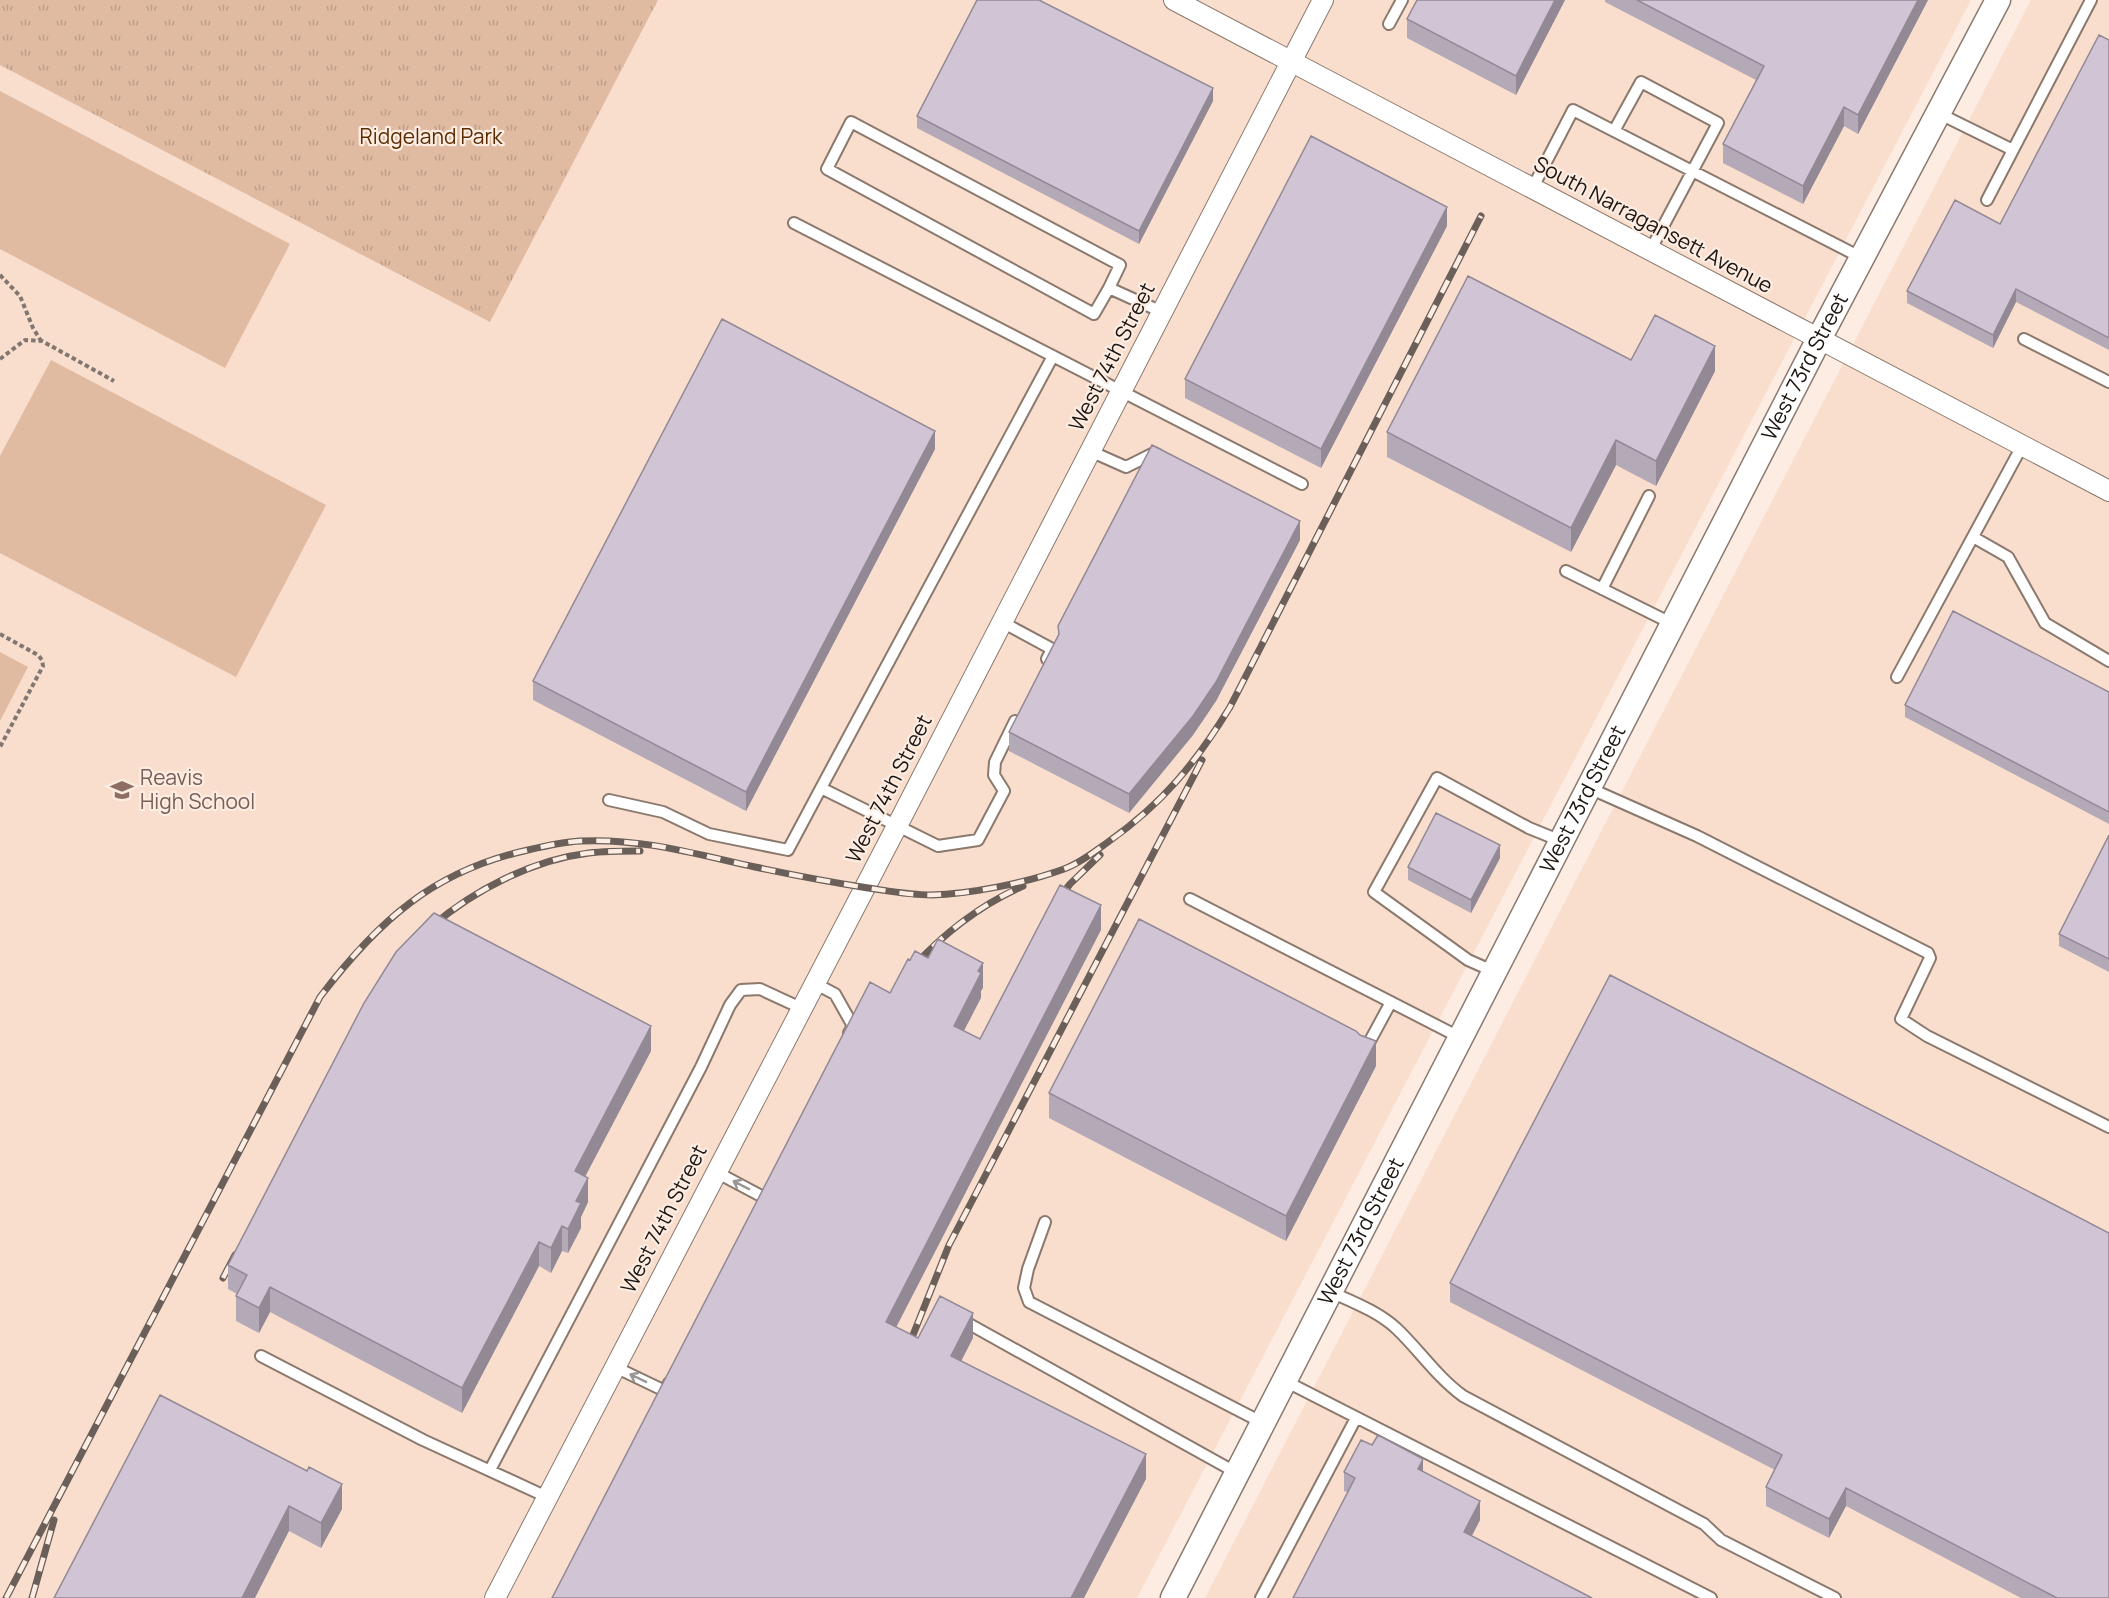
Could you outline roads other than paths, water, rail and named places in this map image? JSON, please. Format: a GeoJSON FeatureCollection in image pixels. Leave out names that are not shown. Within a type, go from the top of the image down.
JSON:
{"type":"FeatureCollection","features":[{"type":"Feature","properties":{"kind":"street","name":"South Narragansett Avenue"},"geometry":{"type":"LineString","coordinates":[[1174,0],[2022,446],[2107,486]]}},
{"type":"Feature","properties":{"kind":"street","name":"West 74th Street"},"geometry":{"type":"LineString","coordinates":[[495,1598],[1323,0]]}},
{"type":"Feature","properties":{"kind":"street","name":"West 73rd Street"},"geometry":{"type":"LineString","coordinates":[[1173,1598],[1819,339],[1998,0]]}},
{"type":"Feature","properties":{"kind":"lane"},"geometry":{"type":"LineString","coordinates":[[1389,24],[1402,0]]}},
{"type":"Feature","properties":{"kind":"lane"},"geometry":{"type":"LineString","coordinates":[[1988,200],[2091,0]]}},
{"type":"Feature","properties":{"kind":"lane"},"geometry":{"type":"LineString","coordinates":[[1614,131],[1641,82],[1718,123],[1650,251]]}},
{"type":"Feature","properties":{"kind":"lane"},"geometry":{"type":"LineString","coordinates":[[1532,189],[1574,110],[1862,258]]}},
{"type":"Feature","properties":{"kind":"lane"},"geometry":{"type":"LineString","coordinates":[[1938,113],[2013,150]]}},
{"type":"Feature","properties":{"kind":"lane"},"geometry":{"type":"LineString","coordinates":[[851,122],[1120,265],[1109,288],[1094,314],[826,169],[851,122]]}},
{"type":"Feature","properties":{"kind":"lane"},"geometry":{"type":"LineString","coordinates":[[794,224],[1302,484]]}},
{"type":"Feature","properties":{"kind":"lane"},"geometry":{"type":"LineString","coordinates":[[1109,288],[1162,312]]}},
{"type":"Feature","properties":{"kind":"lane"},"geometry":{"type":"LineString","coordinates":[[2024,339],[2109,382]]}},
{"type":"Feature","properties":{"kind":"lane"},"geometry":{"type":"LineString","coordinates":[[609,800],[663,813],[709,834],[788,850],[1053,356]]}},
{"type":"Feature","properties":{"kind":"lane"},"geometry":{"type":"LineString","coordinates":[[1897,677],[2022,446]]}},
{"type":"Feature","properties":{"kind":"lane"},"geometry":{"type":"LineString","coordinates":[[1090,452],[1126,467],[1154,453],[1173,462]]}},
{"type":"Feature","properties":{"kind":"lane"},"geometry":{"type":"LineString","coordinates":[[1602,589],[1649,496]]}},
{"type":"Feature","properties":{"kind":"lane"},"geometry":{"type":"LineString","coordinates":[[1973,537],[2008,557],[2045,623],[2109,661]]}},
{"type":"Feature","properties":{"kind":"lane"},"geometry":{"type":"LineString","coordinates":[[1566,571],[1673,624]]}},
{"type":"Feature","properties":{"kind":"lane"},"geometry":{"type":"LineString","coordinates":[[1002,622],[1052,649],[1042,669]]}},
{"type":"Feature","properties":{"kind":"lane"},"geometry":{"type":"LineString","coordinates":[[821,788],[938,846],[978,840],[1004,791],[994,775],[996,762],[1021,710]]}},
{"type":"Feature","properties":{"kind":"lane"},"geometry":{"type":"LineString","coordinates":[[1495,972],[1468,960],[1374,892],[1437,778],[1529,828],[1562,841]]}},
{"type":"Feature","properties":{"kind":"lane"},"geometry":{"type":"LineString","coordinates":[[1589,788],[1697,836],[1928,953],[1930,958],[1900,1019],[1928,1036],[2109,1127]]}},
{"type":"Feature","properties":{"kind":"lane"},"geometry":{"type":"LineString","coordinates":[[1190,899],[1461,1038]]}},
{"type":"Feature","properties":{"kind":"lane"},"geometry":{"type":"LineString","coordinates":[[814,983],[835,994],[853,1026],[843,1046]]}},
{"type":"Feature","properties":{"kind":"lane"},"geometry":{"type":"LineString","coordinates":[[490,1470],[701,1067],[730,1005],[741,990],[760,989],[801,1008]]}},
{"type":"Feature","properties":{"kind":"lane"},"geometry":{"type":"LineString","coordinates":[[1363,1053],[1391,1002]]}},
{"type":"Feature","properties":{"kind":"lane"},"geometry":{"type":"LineString","coordinates":[[716,1172],[765,1198]]}},
{"type":"Feature","properties":{"kind":"lane"},"geometry":{"type":"LineString","coordinates":[[1045,1222],[1028,1269],[1024,1288],[1029,1302],[1263,1423]]}},
{"type":"Feature","properties":{"kind":"lane"},"geometry":{"type":"LineString","coordinates":[[1331,1292],[1384,1319],[1449,1385],[1463,1396],[1704,1524],[1721,1540],[1835,1598]]}},
{"type":"Feature","properties":{"kind":"lane"},"geometry":{"type":"LineString","coordinates":[[955,1316],[1237,1473]]}},
{"type":"Feature","properties":{"kind":"lane"},"geometry":{"type":"LineString","coordinates":[[261,1356],[423,1440],[548,1497]]}},
{"type":"Feature","properties":{"kind":"lane"},"geometry":{"type":"LineString","coordinates":[[615,1367],[666,1391],[676,1371]]}},
{"type":"Feature","properties":{"kind":"lane"},"geometry":{"type":"LineString","coordinates":[[1285,1381],[1711,1598]]}},
{"type":"Feature","properties":{"kind":"lane"},"geometry":{"type":"LineString","coordinates":[[1261,1598],[1356,1418]]}},
{"type":"Feature","properties":{"kind":"railway"},"geometry":{"type":"LineString","coordinates":[[6,1598],[320,997],[386,923],[410,903],[464,871],[494,859],[528,850],[574,842],[647,844],[826,881],[923,895],[980,890],[1016,883],[1064,869],[1087,857],[1128,827],[1162,797],[1204,747],[1230,707],[1481,216]]}},
{"type":"Feature","properties":{"kind":"railway"},"geometry":{"type":"LineString","coordinates":[[907,1350],[949,1245],[1202,760]]}},
{"type":"Feature","properties":{"kind":"railway"},"geometry":{"type":"LineString","coordinates":[[431,927],[485,889],[546,862],[589,853],[640,851]]}},
{"type":"Feature","properties":{"kind":"railway"},"geometry":{"type":"LineString","coordinates":[[1057,901],[1070,884],[1100,855]]}},
{"type":"Feature","properties":{"kind":"railway"},"geometry":{"type":"LineString","coordinates":[[913,967],[963,921],[1023,886]]}},
{"type":"Feature","properties":{"kind":"railway"},"geometry":{"type":"LineString","coordinates":[[223,1278],[235,1255]]}},
{"type":"Feature","properties":{"kind":"railway"},"geometry":{"type":"LineString","coordinates":[[32,1598],[54,1520]]}},
{"type":"Feature","properties":{"kind":"place","name":"Reavis High School"},"geometry":{"type":"Point","coordinates":[122,790]}},
{"type":"Feature","properties":{"kind":"park label","name":"Ridgeland Park"},"geometry":{"type":"Point","coordinates":[431,137]}}]}
